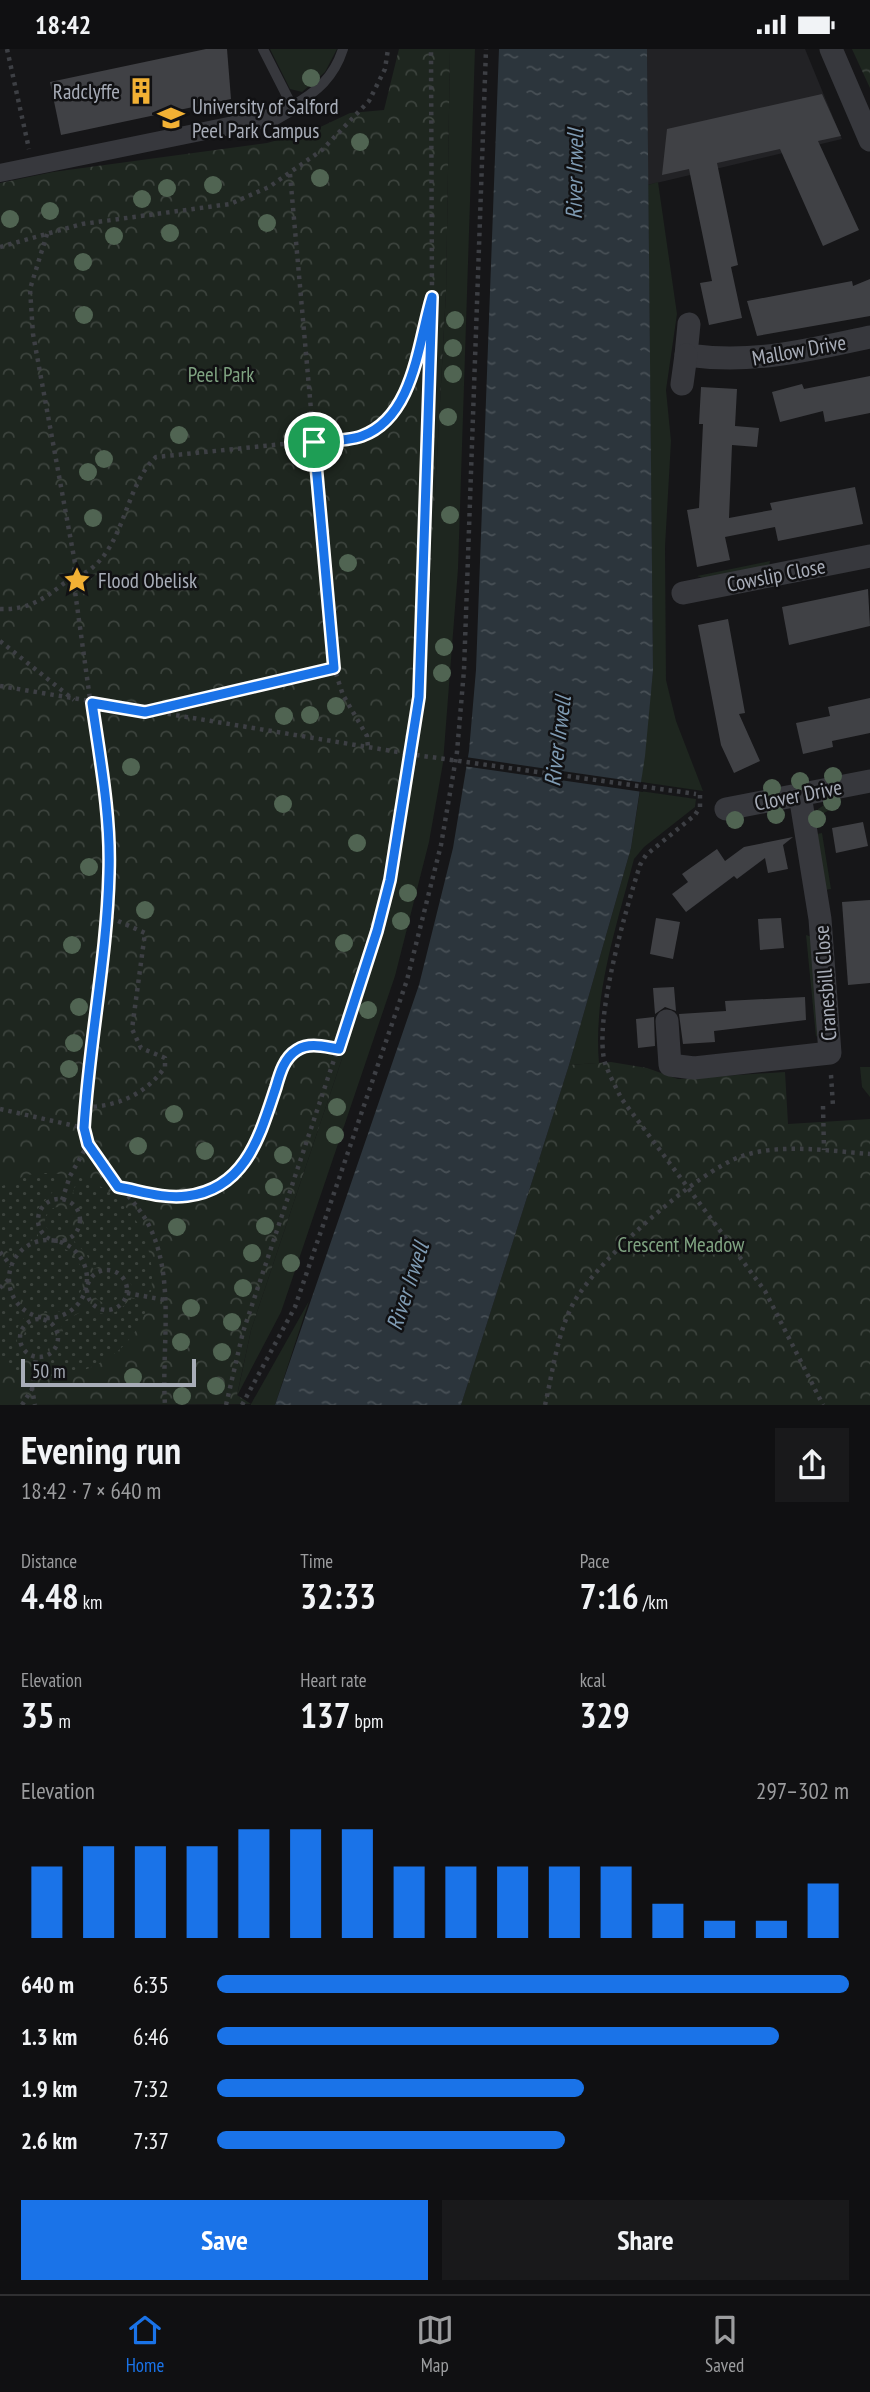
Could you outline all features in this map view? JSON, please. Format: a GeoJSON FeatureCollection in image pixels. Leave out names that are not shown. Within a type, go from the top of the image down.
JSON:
{"type":"FeatureCollection","features":[{"type":"Feature","properties":{"kind":"street"},"geometry":{"type":"LineString","coordinates":[[831,49],[870,140]]}},
{"type":"Feature","properties":{"kind":"street"},"geometry":{"type":"LineString","coordinates":[[0,173],[273,117],[292,106]]}},
{"type":"Feature","properties":{"kind":"street"},"geometry":{"type":"LineString","coordinates":[[682,384],[689,324]]}},
{"type":"Feature","properties":{"kind":"street","name":"Mallow Drive"},"geometry":{"type":"LineString","coordinates":[[686,355],[728,360],[764,358],[870,337]]}},
{"type":"Feature","properties":{"kind":"street","name":"Cowslip Close"},"geometry":{"type":"LineString","coordinates":[[683,593],[870,556]]}},
{"type":"Feature","properties":{"kind":"street","name":"Clover Drive"},"geometry":{"type":"LineString","coordinates":[[726,809],[870,781]]}},
{"type":"Feature","properties":{"kind":"street","name":"Cranesbill Close"},"geometry":{"type":"LineString","coordinates":[[667,1021],[670,1065],[694,1069],[830,1053],[820,919],[800,795]]}},
{"type":"Feature","properties":{"kind":"lane"},"geometry":{"type":"LineString","coordinates":[[263,49],[292,106],[313,94],[325,82],[343,49]]}},
{"type":"Feature","properties":{"kind":"path"},"geometry":{"type":"LineString","coordinates":[[8,49],[33,167]]}},
{"type":"Feature","properties":{"kind":"path"},"geometry":{"type":"LineString","coordinates":[[0,247],[82,224],[230,204],[290,174],[322,150],[369,101],[385,69],[388,49]]}},
{"type":"Feature","properties":{"kind":"path"},"geometry":{"type":"LineString","coordinates":[[226,1405],[243,1332],[377,931],[414,755],[421,670],[432,297],[431,49]]}},
{"type":"Feature","properties":{"kind":"path"},"geometry":{"type":"LineString","coordinates":[[242,1405],[295,1307],[407,980],[445,820],[457,752],[464,670],[486,49]]}},
{"type":"Feature","properties":{"kind":"path"},"geometry":{"type":"LineString","coordinates":[[290,174],[334,668],[343,695],[367,736],[368,748]]}},
{"type":"Feature","properties":{"kind":"path"},"geometry":{"type":"LineString","coordinates":[[47,234],[30,289],[33,334],[75,563],[73,577],[108,835],[107,916],[84,1128],[88,1144],[147,1222],[162,1258],[165,1300],[165,1405]]}},
{"type":"Feature","properties":{"kind":"path"},"geometry":{"type":"LineString","coordinates":[[0,609],[35,604],[73,577],[91,569],[105,552],[130,507],[142,475],[156,457],[362,436],[386,421],[398,405],[411,378],[432,297]]}},
{"type":"Feature","properties":{"kind":"path"},"geometry":{"type":"LineString","coordinates":[[0,641],[75,700]]}},
{"type":"Feature","properties":{"kind":"path"},"geometry":{"type":"LineString","coordinates":[[145,712],[334,668]]}},
{"type":"Feature","properties":{"kind":"path"},"geometry":{"type":"LineString","coordinates":[[0,686],[368,748],[701,796],[700,807],[695,815],[646,855],[640,865],[608,988],[603,1040],[605,1063],[621,1098],[765,1291],[823,1405]]}},
{"type":"Feature","properties":{"kind":"path"},"geometry":{"type":"LineString","coordinates":[[85,1107],[109,1104],[138,1094],[165,1067],[165,1058],[141,1048],[132,1030],[145,933],[107,916]]}},
{"type":"Feature","properties":{"kind":"path"},"geometry":{"type":"LineString","coordinates":[[118,1187],[173,1197],[204,1192],[224,1182],[250,1156],[260,1138],[281,1070],[290,1056],[304,1047],[317,1045],[339,1049]]}},
{"type":"Feature","properties":{"kind":"path"},"geometry":{"type":"LineString","coordinates":[[830,1053],[833,1106]]}},
{"type":"Feature","properties":{"kind":"path"},"geometry":{"type":"LineString","coordinates":[[823,1106],[824,1150]]}},
{"type":"Feature","properties":{"kind":"path"},"geometry":{"type":"LineString","coordinates":[[0,1109],[84,1128]]}},
{"type":"Feature","properties":{"kind":"path"},"geometry":{"type":"LineString","coordinates":[[62,1200],[70,1176],[88,1144]]}},
{"type":"Feature","properties":{"kind":"path"},"geometry":{"type":"LineString","coordinates":[[545,1405],[562,1330],[575,1301],[611,1260],[688,1186],[743,1156],[771,1150],[824,1150],[870,1154]]}},
{"type":"Feature","properties":{"kind":"path"},"geometry":{"type":"LineString","coordinates":[[0,1288],[9,1279],[12,1267],[26,1248],[35,1243],[55,1241],[71,1237],[79,1224],[76,1208],[62,1200],[46,1204],[38,1217],[42,1232],[55,1241],[73,1249],[80,1257],[87,1275],[87,1286],[90,1302],[105,1310],[120,1305],[127,1293],[122,1276],[109,1269],[95,1273],[87,1286],[78,1304],[71,1311],[60,1316],[28,1322],[20,1339],[24,1350],[36,1358]]}},
{"type":"Feature","properties":{"kind":"path"},"geometry":{"type":"LineString","coordinates":[[0,1252],[12,1267]]}},
{"type":"Feature","properties":{"kind":"path"},"geometry":{"type":"LineString","coordinates":[[9,1279],[17,1302],[25,1311],[52,1323],[59,1341],[53,1352],[36,1358]]}},
{"type":"Feature","properties":{"kind":"path"},"geometry":{"type":"LineString","coordinates":[[127,1293],[165,1300]]}},
{"type":"Feature","properties":{"kind":"path"},"geometry":{"type":"LineString","coordinates":[[35,1405],[32,1389],[36,1358]]}},
{"type":"Feature","properties":{"kind":"path"},"geometry":{"type":"LineString","coordinates":[[22,1405],[32,1389]]}},
{"type":"Feature","properties":{"kind":"shaded area"},"geometry":{"type":"Polygon","coordinates":[[[647,49],[805,49],[842,139],[648,185],[647,49]]]}},
{"type":"Feature","properties":{"kind":"green space"},"geometry":{"type":"Polygon","coordinates":[[[270,49],[337,49],[325,72],[302,92],[290,89],[270,49]]]}},
{"type":"Feature","properties":{"kind":"green space","name":"Peel Park"},"geometry":{"type":"Polygon","coordinates":[[[399,49],[450,49],[446,291],[424,697],[399,864],[382,939],[251,1330],[237,1395],[251,1404],[0,1405],[0,183],[53,172],[267,143],[314,130],[350,113],[384,110],[399,49]]]}},
{"type":"Feature","properties":{"kind":"green space"},"geometry":{"type":"Polygon","coordinates":[[[450,49],[475,49],[458,569],[443,763],[429,842],[395,976],[281,1312],[237,1396],[251,1330],[382,939],[399,864],[424,697],[446,291],[450,49]]]}},
{"type":"Feature","properties":{"kind":"green space"},"geometry":{"type":"Polygon","coordinates":[[[852,49],[870,49],[870,88],[852,49]]]}},
{"type":"Feature","properties":{"kind":"green space"},"geometry":{"type":"Polygon","coordinates":[[[658,182],[677,314],[666,390],[671,441],[665,547],[666,680],[676,721],[703,791],[641,782],[653,671],[648,185],[658,182]]]}},
{"type":"Feature","properties":{"kind":"green space"},"geometry":{"type":"Polygon","coordinates":[[[770,561],[769,567],[703,578],[697,576],[770,561]]]}},
{"type":"Feature","properties":{"kind":"green space"},"geometry":{"type":"Polygon","coordinates":[[[640,791],[696,799],[695,807],[644,847],[634,859],[603,986],[598,1037],[599,1063],[569,1065],[631,848],[640,791]]]}},
{"type":"Feature","properties":{"kind":"green space"},"geometry":{"type":"Polygon","coordinates":[[[835,798],[836,806],[824,813],[821,827],[816,828],[818,809],[835,798]]]}},
{"type":"Feature","properties":{"kind":"green space"},"geometry":{"type":"Polygon","coordinates":[[[822,833],[831,889],[825,890],[817,834],[822,833]]]}},
{"type":"Feature","properties":{"kind":"green space"},"geometry":{"type":"Polygon","coordinates":[[[806,935],[812,937],[819,1032],[816,1037],[806,935]]]}},
{"type":"Feature","properties":{"kind":"green space","name":"Crescent Meadow"},"geometry":{"type":"Polygon","coordinates":[[[611,1062],[647,1068],[678,1079],[785,1072],[788,1124],[870,1119],[870,1405],[461,1405],[569,1065],[611,1062]]]}},
{"type":"Feature","properties":{"kind":"green space"},"geometry":{"type":"Polygon","coordinates":[[[860,1067],[870,1067],[870,1097],[862,1087],[860,1067]]]}},
{"type":"Feature","properties":{"kind":"green space"},"geometry":{"type":"Polygon","coordinates":[[[61,1174],[56,1188],[36,1211],[38,1236],[21,1245],[12,1255],[0,1246],[0,1187],[27,1175],[61,1174]]]}},
{"type":"Feature","properties":{"kind":"green space"},"geometry":{"type":"Polygon","coordinates":[[[78,1177],[111,1194],[136,1220],[150,1254],[151,1292],[132,1288],[127,1275],[118,1267],[106,1265],[93,1269],[86,1253],[74,1242],[84,1223],[73,1192],[78,1177]]]}},
{"type":"Feature","properties":{"kind":"green space"},"geometry":{"type":"Polygon","coordinates":[[[59,1207],[69,1211],[73,1221],[69,1231],[59,1235],[49,1231],[45,1221],[49,1211],[59,1207]]]}},
{"type":"Feature","properties":{"kind":"green space"},"geometry":{"type":"Polygon","coordinates":[[[42,1245],[56,1245],[68,1250],[78,1260],[83,1279],[78,1298],[68,1308],[56,1313],[42,1313],[30,1308],[20,1298],[15,1286],[15,1272],[20,1260],[30,1250],[42,1245]]]}},
{"type":"Feature","properties":{"kind":"green space"},"geometry":{"type":"Polygon","coordinates":[[[107,1275],[117,1279],[121,1289],[117,1299],[107,1303],[97,1299],[93,1289],[97,1279],[107,1275]]]}},
{"type":"Feature","properties":{"kind":"green space"},"geometry":{"type":"Polygon","coordinates":[[[6,1290],[12,1305],[25,1317],[19,1324],[16,1338],[27,1374],[0,1364],[0,1293],[6,1290]]]}},
{"type":"Feature","properties":{"kind":"green space"},"geometry":{"type":"Polygon","coordinates":[[[130,1298],[149,1302],[133,1335],[121,1348],[93,1367],[40,1376],[43,1363],[59,1352],[64,1342],[60,1323],[81,1312],[87,1304],[98,1312],[110,1314],[121,1309],[130,1298]]]}},
{"type":"Feature","properties":{"kind":"green space"},"geometry":{"type":"Polygon","coordinates":[[[309,1301],[275,1405],[251,1405],[251,1404],[309,1301]]]}},
{"type":"Feature","properties":{"kind":"green space"},"geometry":{"type":"Polygon","coordinates":[[[39,1322],[45,1323],[53,1331],[53,1343],[45,1351],[39,1352],[33,1351],[25,1343],[24,1337],[25,1331],[33,1323],[39,1322]]]}},
{"type":"Feature","properties":{"kind":"water","name":"River Irwell"},"geometry":{"type":"Polygon","coordinates":[[[499,49],[647,49],[653,671],[645,756],[631,848],[569,1065],[461,1405],[275,1405],[419,985],[453,848],[469,751],[476,670],[499,49]]]}},
{"type":"Feature","properties":{"kind":"pier"},"geometry":{"type":"Polygon","coordinates":[[[465,757],[645,783],[643,792],[463,766],[465,757]]]}},
{"type":"Feature","properties":{"kind":"building","name":"Radclyffe"},"geometry":{"type":"Polygon","coordinates":[[[206,49],[227,49],[231,99],[61,135],[50,82],[206,49]]]}},
{"type":"Feature","properties":{"kind":"building"},"geometry":{"type":"Polygon","coordinates":[[[822,94],[841,136],[818,141],[859,230],[823,246],[780,149],[717,163],[738,265],[731,267],[742,318],[709,325],[700,283],[712,281],[689,169],[662,175],[667,129],[822,94]]]}},
{"type":"Feature","properties":{"kind":"building"},"geometry":{"type":"Polygon","coordinates":[[[870,279],[870,316],[757,336],[747,301],[852,281],[853,286],[870,279]]]}},
{"type":"Feature","properties":{"kind":"building"},"geometry":{"type":"Polygon","coordinates":[[[870,376],[870,413],[825,422],[823,411],[780,422],[772,392],[802,384],[804,389],[870,376]]]}},
{"type":"Feature","properties":{"kind":"building"},"geometry":{"type":"Polygon","coordinates":[[[701,387],[737,389],[735,426],[759,428],[757,447],[732,445],[729,518],[772,510],[770,503],[855,487],[863,524],[778,541],[775,527],[725,537],[730,560],[697,567],[687,510],[699,508],[703,424],[699,424],[701,387]]]}},
{"type":"Feature","properties":{"kind":"building"},"geometry":{"type":"Polygon","coordinates":[[[868,589],[870,626],[789,645],[782,607],[868,589]]]}},
{"type":"Feature","properties":{"kind":"building"},"geometry":{"type":"Polygon","coordinates":[[[728,619],[745,713],[739,714],[760,761],[734,773],[721,745],[698,625],[728,619]]]}},
{"type":"Feature","properties":{"kind":"building"},"geometry":{"type":"Polygon","coordinates":[[[870,698],[870,733],[832,741],[833,747],[803,754],[796,723],[830,716],[828,707],[870,698]]]}},
{"type":"Feature","properties":{"kind":"building"},"geometry":{"type":"Polygon","coordinates":[[[863,822],[868,846],[836,853],[832,828],[863,822]]]}},
{"type":"Feature","properties":{"kind":"building"},"geometry":{"type":"Polygon","coordinates":[[[793,837],[783,845],[788,869],[768,873],[765,858],[737,879],[734,876],[686,912],[672,894],[688,882],[682,874],[717,849],[725,861],[744,847],[793,837]]]}},
{"type":"Feature","properties":{"kind":"building"},"geometry":{"type":"Polygon","coordinates":[[[870,900],[870,983],[848,985],[842,902],[870,900]]]}},
{"type":"Feature","properties":{"kind":"building"},"geometry":{"type":"Polygon","coordinates":[[[656,918],[680,922],[673,959],[650,954],[656,918]]]}},
{"type":"Feature","properties":{"kind":"building"},"geometry":{"type":"Polygon","coordinates":[[[781,918],[784,948],[760,950],[758,919],[781,918]]]}},
{"type":"Feature","properties":{"kind":"building"},"geometry":{"type":"Polygon","coordinates":[[[674,987],[676,1011],[665,1007],[655,1014],[653,988],[674,987]]]}},
{"type":"Feature","properties":{"kind":"building"},"geometry":{"type":"Polygon","coordinates":[[[805,997],[806,1020],[714,1031],[715,1042],[683,1044],[679,1014],[726,1011],[725,1001],[805,997]]]}},
{"type":"Feature","properties":{"kind":"building"},"geometry":{"type":"Polygon","coordinates":[[[654,1017],[655,1046],[638,1048],[636,1019],[654,1017]]]}},
{"type":"Feature","properties":{"kind":"place","name":"Radclyffe"},"geometry":{"type":"Point","coordinates":[141,91]}},
{"type":"Feature","properties":{"kind":"place","name":"University of Salford Peel Park Campus"},"geometry":{"type":"Point","coordinates":[171,118]}},
{"type":"Feature","properties":{"kind":"place","name":"Flood Obelisk"},"geometry":{"type":"Point","coordinates":[77,580]}},
{"type":"Feature","properties":{"kind":"route"},"geometry":{"type":"LineString","coordinates":[[432,297],[419,697],[390,880],[377,931],[339,1049],[317,1045],[296,1050],[290,1056],[281,1070],[260,1138],[241,1168],[218,1186],[190,1196],[173,1197],[118,1187],[88,1144],[84,1128],[107,916],[109,870],[106,814],[92,703],[145,712],[334,668],[314,442],[362,436],[386,421],[398,405],[411,378],[421,331],[432,297]]}}]}
